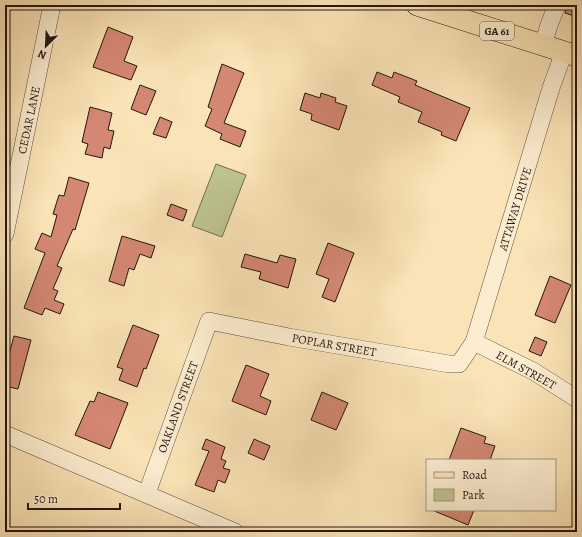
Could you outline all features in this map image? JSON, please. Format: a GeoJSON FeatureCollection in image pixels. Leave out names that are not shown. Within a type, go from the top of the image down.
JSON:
{"type":"FeatureCollection","features":[{"type":"Feature","properties":{"kind":"main road","name":"GA 61"},"geometry":{"type":"LineString","coordinates":[[417,5],[571,54]]}},
{"type":"Feature","properties":{"kind":"street","name":"CEDAR LANE"},"geometry":{"type":"LineString","coordinates":[[5,234],[52,5]]}},
{"type":"Feature","properties":{"kind":"street"},"geometry":{"type":"LineString","coordinates":[[544,45],[557,5]]}},
{"type":"Feature","properties":{"kind":"street","name":"ATTAWAY DRIVE"},"geometry":{"type":"LineString","coordinates":[[459,364],[474,342],[551,88],[571,54]]}},
{"type":"Feature","properties":{"kind":"street","name":"POPLAR STREET"},"geometry":{"type":"LineString","coordinates":[[209,321],[289,337],[449,364],[459,364]]}},
{"type":"Feature","properties":{"kind":"street","name":"OAKLAND STREET"},"geometry":{"type":"LineString","coordinates":[[147,493],[209,321]]}},
{"type":"Feature","properties":{"kind":"street","name":"ELM STREET"},"geometry":{"type":"LineString","coordinates":[[474,342],[533,371],[577,399]]}},
{"type":"Feature","properties":{"kind":"street"},"geometry":{"type":"LineString","coordinates":[[5,434],[147,493],[235,532]]}},
{"type":"Feature","properties":{"kind":"green space"},"geometry":{"type":"Polygon","coordinates":[[[216,164],[246,175],[222,237],[192,226],[216,164]]]}},
{"type":"Feature","properties":{"kind":"building"},"geometry":{"type":"Polygon","coordinates":[[[567,5],[577,5],[577,17],[565,13],[567,5]]]}},
{"type":"Feature","properties":{"kind":"building"},"geometry":{"type":"Polygon","coordinates":[[[108,27],[133,37],[124,61],[137,66],[131,80],[93,67],[108,27]]]}},
{"type":"Feature","properties":{"kind":"building"},"geometry":{"type":"Polygon","coordinates":[[[222,64],[244,73],[224,123],[246,131],[240,147],[220,139],[222,134],[205,126],[212,109],[208,107],[222,64]]]}},
{"type":"Feature","properties":{"kind":"building"},"geometry":{"type":"Polygon","coordinates":[[[377,72],[392,78],[394,72],[417,81],[415,85],[470,108],[456,141],[441,135],[442,132],[418,122],[422,112],[398,102],[400,97],[372,85],[377,72]]]}},
{"type":"Feature","properties":{"kind":"building"},"geometry":{"type":"Polygon","coordinates":[[[140,85],[156,91],[146,115],[131,109],[140,85]]]}},
{"type":"Feature","properties":{"kind":"building"},"geometry":{"type":"Polygon","coordinates":[[[305,93],[320,98],[321,93],[336,98],[335,102],[347,106],[339,130],[311,120],[312,114],[300,110],[305,93]]]}},
{"type":"Feature","properties":{"kind":"building"},"geometry":{"type":"Polygon","coordinates":[[[90,107],[112,113],[108,130],[114,131],[110,149],[104,147],[102,158],[85,154],[88,144],[82,142],[90,107]]]}},
{"type":"Feature","properties":{"kind":"building"},"geometry":{"type":"Polygon","coordinates":[[[160,117],[172,122],[166,138],[153,134],[160,117]]]}},
{"type":"Feature","properties":{"kind":"building"},"geometry":{"type":"Polygon","coordinates":[[[69,177],[89,183],[75,230],[73,229],[57,266],[62,268],[53,289],[58,291],[54,300],[64,304],[60,314],[45,308],[42,315],[24,308],[45,253],[35,249],[42,233],[51,237],[57,215],[53,214],[59,195],[64,196],[69,177]]]}},
{"type":"Feature","properties":{"kind":"building"},"geometry":{"type":"Polygon","coordinates":[[[171,204],[187,210],[183,221],[167,215],[171,204]]]}},
{"type":"Feature","properties":{"kind":"building"},"geometry":{"type":"Polygon","coordinates":[[[122,236],[155,246],[151,258],[140,254],[134,270],[129,268],[124,286],[109,281],[122,236]]]}},
{"type":"Feature","properties":{"kind":"building"},"geometry":{"type":"Polygon","coordinates":[[[328,243],[354,253],[335,302],[322,297],[329,279],[316,274],[328,243]]]}},
{"type":"Feature","properties":{"kind":"building"},"geometry":{"type":"Polygon","coordinates":[[[245,254],[277,263],[280,255],[296,259],[288,288],[259,279],[261,272],[241,267],[245,254]]]}},
{"type":"Feature","properties":{"kind":"building"},"geometry":{"type":"Polygon","coordinates":[[[550,276],[571,285],[555,323],[535,315],[550,276]]]}},
{"type":"Feature","properties":{"kind":"building"},"geometry":{"type":"Polygon","coordinates":[[[133,325],[159,335],[146,369],[144,368],[137,387],[119,380],[123,369],[117,367],[133,325]]]}},
{"type":"Feature","properties":{"kind":"building"},"geometry":{"type":"Polygon","coordinates":[[[14,336],[31,340],[18,389],[5,386],[5,369],[14,336]]]}},
{"type":"Feature","properties":{"kind":"building"},"geometry":{"type":"Polygon","coordinates":[[[535,337],[547,342],[541,356],[529,351],[535,337]]]}},
{"type":"Feature","properties":{"kind":"building"},"geometry":{"type":"Polygon","coordinates":[[[246,365],[269,374],[260,396],[271,401],[266,415],[232,401],[246,365]]]}},
{"type":"Feature","properties":{"kind":"building"},"geometry":{"type":"Polygon","coordinates":[[[98,392],[128,403],[110,449],[75,435],[90,401],[94,402],[98,392]]]}},
{"type":"Feature","properties":{"kind":"building"},"geometry":{"type":"Polygon","coordinates":[[[322,392],[348,403],[336,430],[311,420],[322,392]]]}},
{"type":"Feature","properties":{"kind":"building"},"geometry":{"type":"Polygon","coordinates":[[[461,428],[486,437],[484,443],[495,446],[490,459],[449,459],[461,428]]]}},
{"type":"Feature","properties":{"kind":"building"},"geometry":{"type":"Polygon","coordinates":[[[206,439],[225,447],[221,459],[226,461],[223,468],[230,470],[225,483],[218,480],[214,492],[195,485],[209,451],[202,449],[206,439]]]}},
{"type":"Feature","properties":{"kind":"building"},"geometry":{"type":"Polygon","coordinates":[[[254,439],[270,446],[264,460],[248,453],[254,439]]]}},
{"type":"Feature","properties":{"kind":"building"},"geometry":{"type":"Polygon","coordinates":[[[434,511],[474,511],[468,525],[434,511]]]}}]}
